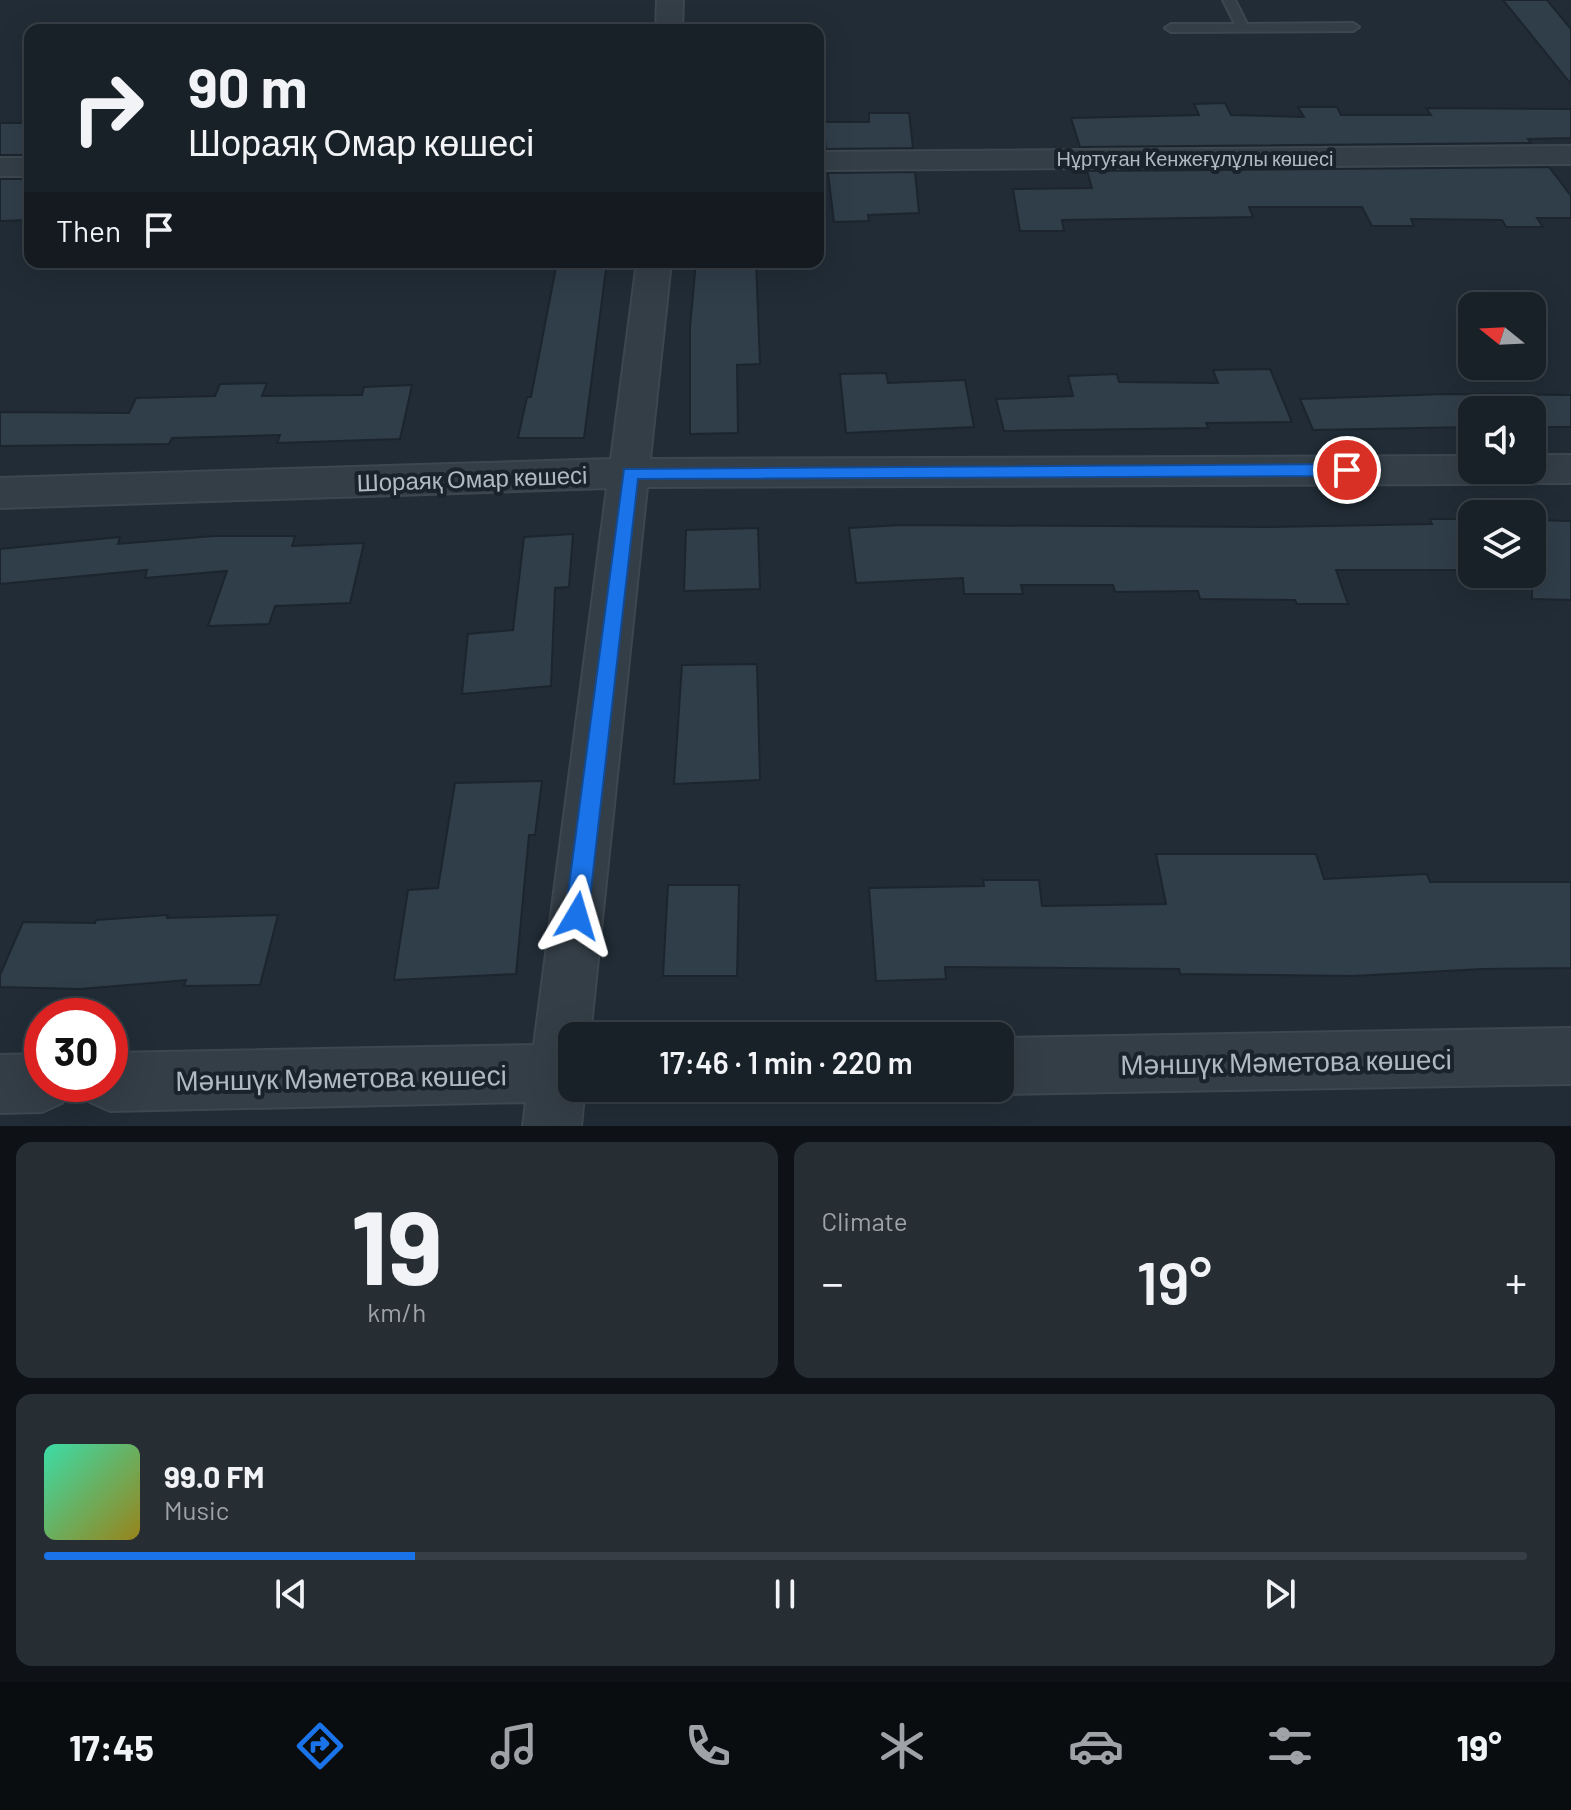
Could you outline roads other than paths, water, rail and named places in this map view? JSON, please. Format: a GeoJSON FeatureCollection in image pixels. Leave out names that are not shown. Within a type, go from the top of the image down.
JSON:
{"type":"FeatureCollection","features":[{"type":"Feature","properties":{"kind":"street"},"geometry":{"type":"LineString","coordinates":[[669,24],[670,0]]}},
{"type":"Feature","properties":{"kind":"street","name":"Нұртуған Кенжеғұлұлы көшесі"},"geometry":{"type":"LineString","coordinates":[[824,161],[1571,155]]}},
{"type":"Feature","properties":{"kind":"street"},"geometry":{"type":"LineString","coordinates":[[0,167],[24,167]]}},
{"type":"Feature","properties":{"kind":"street"},"geometry":{"type":"LineString","coordinates":[[569,1022],[653,268]]}},
{"type":"Feature","properties":{"kind":"street"},"geometry":{"type":"LineString","coordinates":[[1546,469],[1571,469]]}},
{"type":"Feature","properties":{"kind":"street","name":"Шораяқ Омар көшесі"},"geometry":{"type":"LineString","coordinates":[[0,493],[630,473],[1458,470]]}},
{"type":"Feature","properties":{"kind":"street","name":"Мәншүк Мәметова көшесі"},"geometry":{"type":"LineString","coordinates":[[1014,1066],[1571,1056]]}},
{"type":"Feature","properties":{"kind":"street","name":"Мәншүк Мәметова көшесі"},"geometry":{"type":"LineString","coordinates":[[128,1082],[558,1091]]}},
{"type":"Feature","properties":{"kind":"street"},"geometry":{"type":"LineString","coordinates":[[0,1084],[24,1083]]}},
{"type":"Feature","properties":{"kind":"lane"},"geometry":{"type":"LineString","coordinates":[[1229,0],[1243,28]]}},
{"type":"Feature","properties":{"kind":"lane"},"geometry":{"type":"LineString","coordinates":[[1171,28],[1353,27]]}}]}
